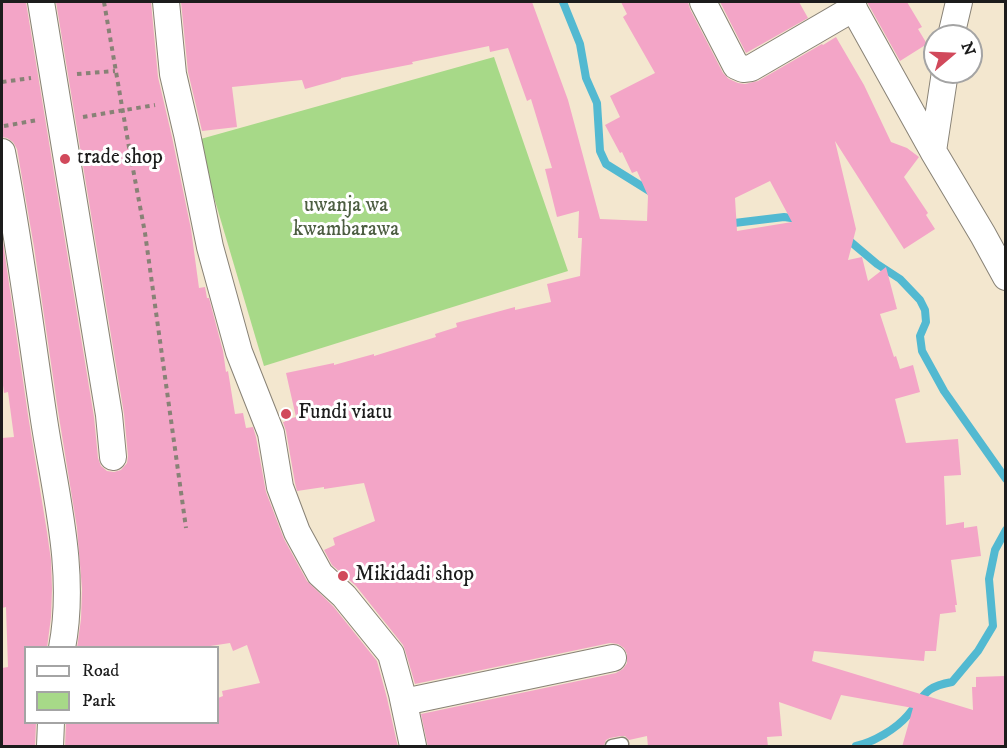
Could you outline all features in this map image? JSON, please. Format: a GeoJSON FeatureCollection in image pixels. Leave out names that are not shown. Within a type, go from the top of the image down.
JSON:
{"type":"FeatureCollection","features":[{"type":"Feature","properties":{"kind":"street"},"geometry":{"type":"LineString","coordinates":[[41,2],[76,206],[109,415],[113,457]]}},
{"type":"Feature","properties":{"kind":"street"},"geometry":{"type":"LineString","coordinates":[[166,2],[173,74],[188,134],[210,247],[239,352],[271,433],[280,487],[297,532],[320,574],[344,596],[391,654],[413,747]]}},
{"type":"Feature","properties":{"kind":"street"},"geometry":{"type":"LineString","coordinates":[[703,2],[736,66],[743,69],[751,68],[852,5],[1005,277]]}},
{"type":"Feature","properties":{"kind":"street"},"geometry":{"type":"LineString","coordinates":[[954,24],[959,2]]}},
{"type":"Feature","properties":{"kind":"street"},"geometry":{"type":"LineString","coordinates":[[933,151],[943,84]]}},
{"type":"Feature","properties":{"kind":"street"},"geometry":{"type":"LineString","coordinates":[[2,152],[66,548],[67,594],[62,646]]}},
{"type":"Feature","properties":{"kind":"street"},"geometry":{"type":"LineString","coordinates":[[404,702],[613,658]]}},
{"type":"Feature","properties":{"kind":"street"},"geometry":{"type":"LineString","coordinates":[[50,747],[51,724]]}},
{"type":"Feature","properties":{"kind":"path"},"geometry":{"type":"LineString","coordinates":[[104,2],[145,232],[186,528]]}},
{"type":"Feature","properties":{"kind":"path"},"geometry":{"type":"LineString","coordinates":[[2,127],[179,101]]}},
{"type":"Feature","properties":{"kind":"green space","name":"uwanja wa kwambarawa"},"geometry":{"type":"Polygon","coordinates":[[[494,57],[568,271],[264,366],[197,140],[494,57]]]}},
{"type":"Feature","properties":{"kind":"building"},"geometry":{"type":"Polygon","coordinates":[[[2,2],[26,2],[94,417],[98,458],[101,466],[107,471],[121,470],[127,463],[128,456],[124,414],[56,2],[151,2],[158,77],[191,229],[199,288],[205,287],[207,298],[209,298],[226,372],[228,371],[235,414],[243,413],[246,428],[253,427],[266,492],[284,539],[307,581],[333,606],[377,661],[398,747],[65,747],[66,724],[219,724],[219,698],[223,696],[222,691],[260,683],[247,645],[233,651],[230,643],[210,646],[77,646],[82,589],[77,528],[17,149],[13,142],[2,137],[2,2]]]}},
{"type":"Feature","properties":{"kind":"building"},"geometry":{"type":"Polygon","coordinates":[[[181,2],[532,2],[568,100],[600,219],[647,221],[648,196],[637,171],[632,173],[605,125],[620,117],[610,96],[655,73],[623,17],[627,14],[621,2],[688,2],[723,73],[738,83],[758,81],[836,37],[864,85],[891,142],[907,148],[919,157],[904,177],[928,213],[926,215],[935,229],[904,249],[835,141],[856,229],[848,260],[862,257],[868,281],[886,267],[897,309],[880,314],[900,369],[913,365],[920,392],[895,399],[906,443],[958,439],[961,475],[944,476],[946,525],[964,522],[964,528],[977,526],[981,556],[951,560],[956,612],[940,614],[936,651],[925,651],[924,661],[814,651],[812,661],[973,710],[972,687],[976,687],[976,677],[1005,676],[1005,747],[902,747],[913,708],[841,695],[831,720],[779,702],[782,736],[767,737],[768,747],[648,747],[647,736],[629,740],[621,736],[606,740],[604,745],[599,747],[428,747],[421,714],[616,673],[627,663],[627,654],[618,644],[610,643],[415,684],[403,645],[356,586],[332,565],[324,550],[335,545],[333,538],[375,521],[364,483],[297,491],[283,422],[296,417],[286,373],[334,363],[334,365],[374,354],[374,356],[436,337],[435,334],[457,327],[456,323],[515,307],[515,310],[551,302],[547,284],[580,276],[582,238],[578,238],[579,211],[557,217],[545,169],[552,168],[531,99],[527,101],[508,48],[490,52],[489,46],[341,78],[305,89],[302,80],[232,87],[237,127],[202,131],[188,72],[181,2]],[[770,181],[735,198],[737,231],[792,222],[770,181]]]}},
{"type":"Feature","properties":{"kind":"building"},"geometry":{"type":"Polygon","coordinates":[[[720,2],[799,2],[808,18],[746,53],[720,2]]]}},
{"type":"Feature","properties":{"kind":"building"},"geometry":{"type":"Polygon","coordinates":[[[867,2],[907,2],[922,27],[918,29],[923,37],[923,47],[900,61],[867,2]]]}},
{"type":"Feature","properties":{"kind":"building"},"geometry":{"type":"Polygon","coordinates":[[[2,235],[51,560],[51,617],[47,646],[24,646],[24,724],[36,724],[35,747],[2,747],[2,668],[8,667],[6,607],[2,608],[2,438],[14,437],[8,392],[4,393],[2,378],[2,235]]]}},
{"type":"Feature","properties":{"kind":"waterway"},"geometry":{"type":"LineString","coordinates":[[563,2],[580,44],[586,78],[597,103],[600,151],[606,164],[651,192]]}},
{"type":"Feature","properties":{"kind":"waterway"},"geometry":{"type":"LineString","coordinates":[[726,224],[784,217],[798,219]]}},
{"type":"Feature","properties":{"kind":"waterway"},"geometry":{"type":"LineString","coordinates":[[845,237],[877,264],[900,279],[920,300],[925,310],[926,322],[920,336],[922,351],[944,391],[1006,479]]}},
{"type":"Feature","properties":{"kind":"waterway"},"geometry":{"type":"LineString","coordinates":[[856,746],[891,730],[908,715],[930,689],[952,682],[978,651],[993,626],[989,579],[995,550],[1006,530]]}},
{"type":"Feature","properties":{"kind":"place","name":"trade shop"},"geometry":{"type":"Point","coordinates":[65,159]}},
{"type":"Feature","properties":{"kind":"place","name":"Fundi viatu"},"geometry":{"type":"Point","coordinates":[286,414]}},
{"type":"Feature","properties":{"kind":"place","name":"Mikidadi shop"},"geometry":{"type":"Point","coordinates":[343,576]}}]}
